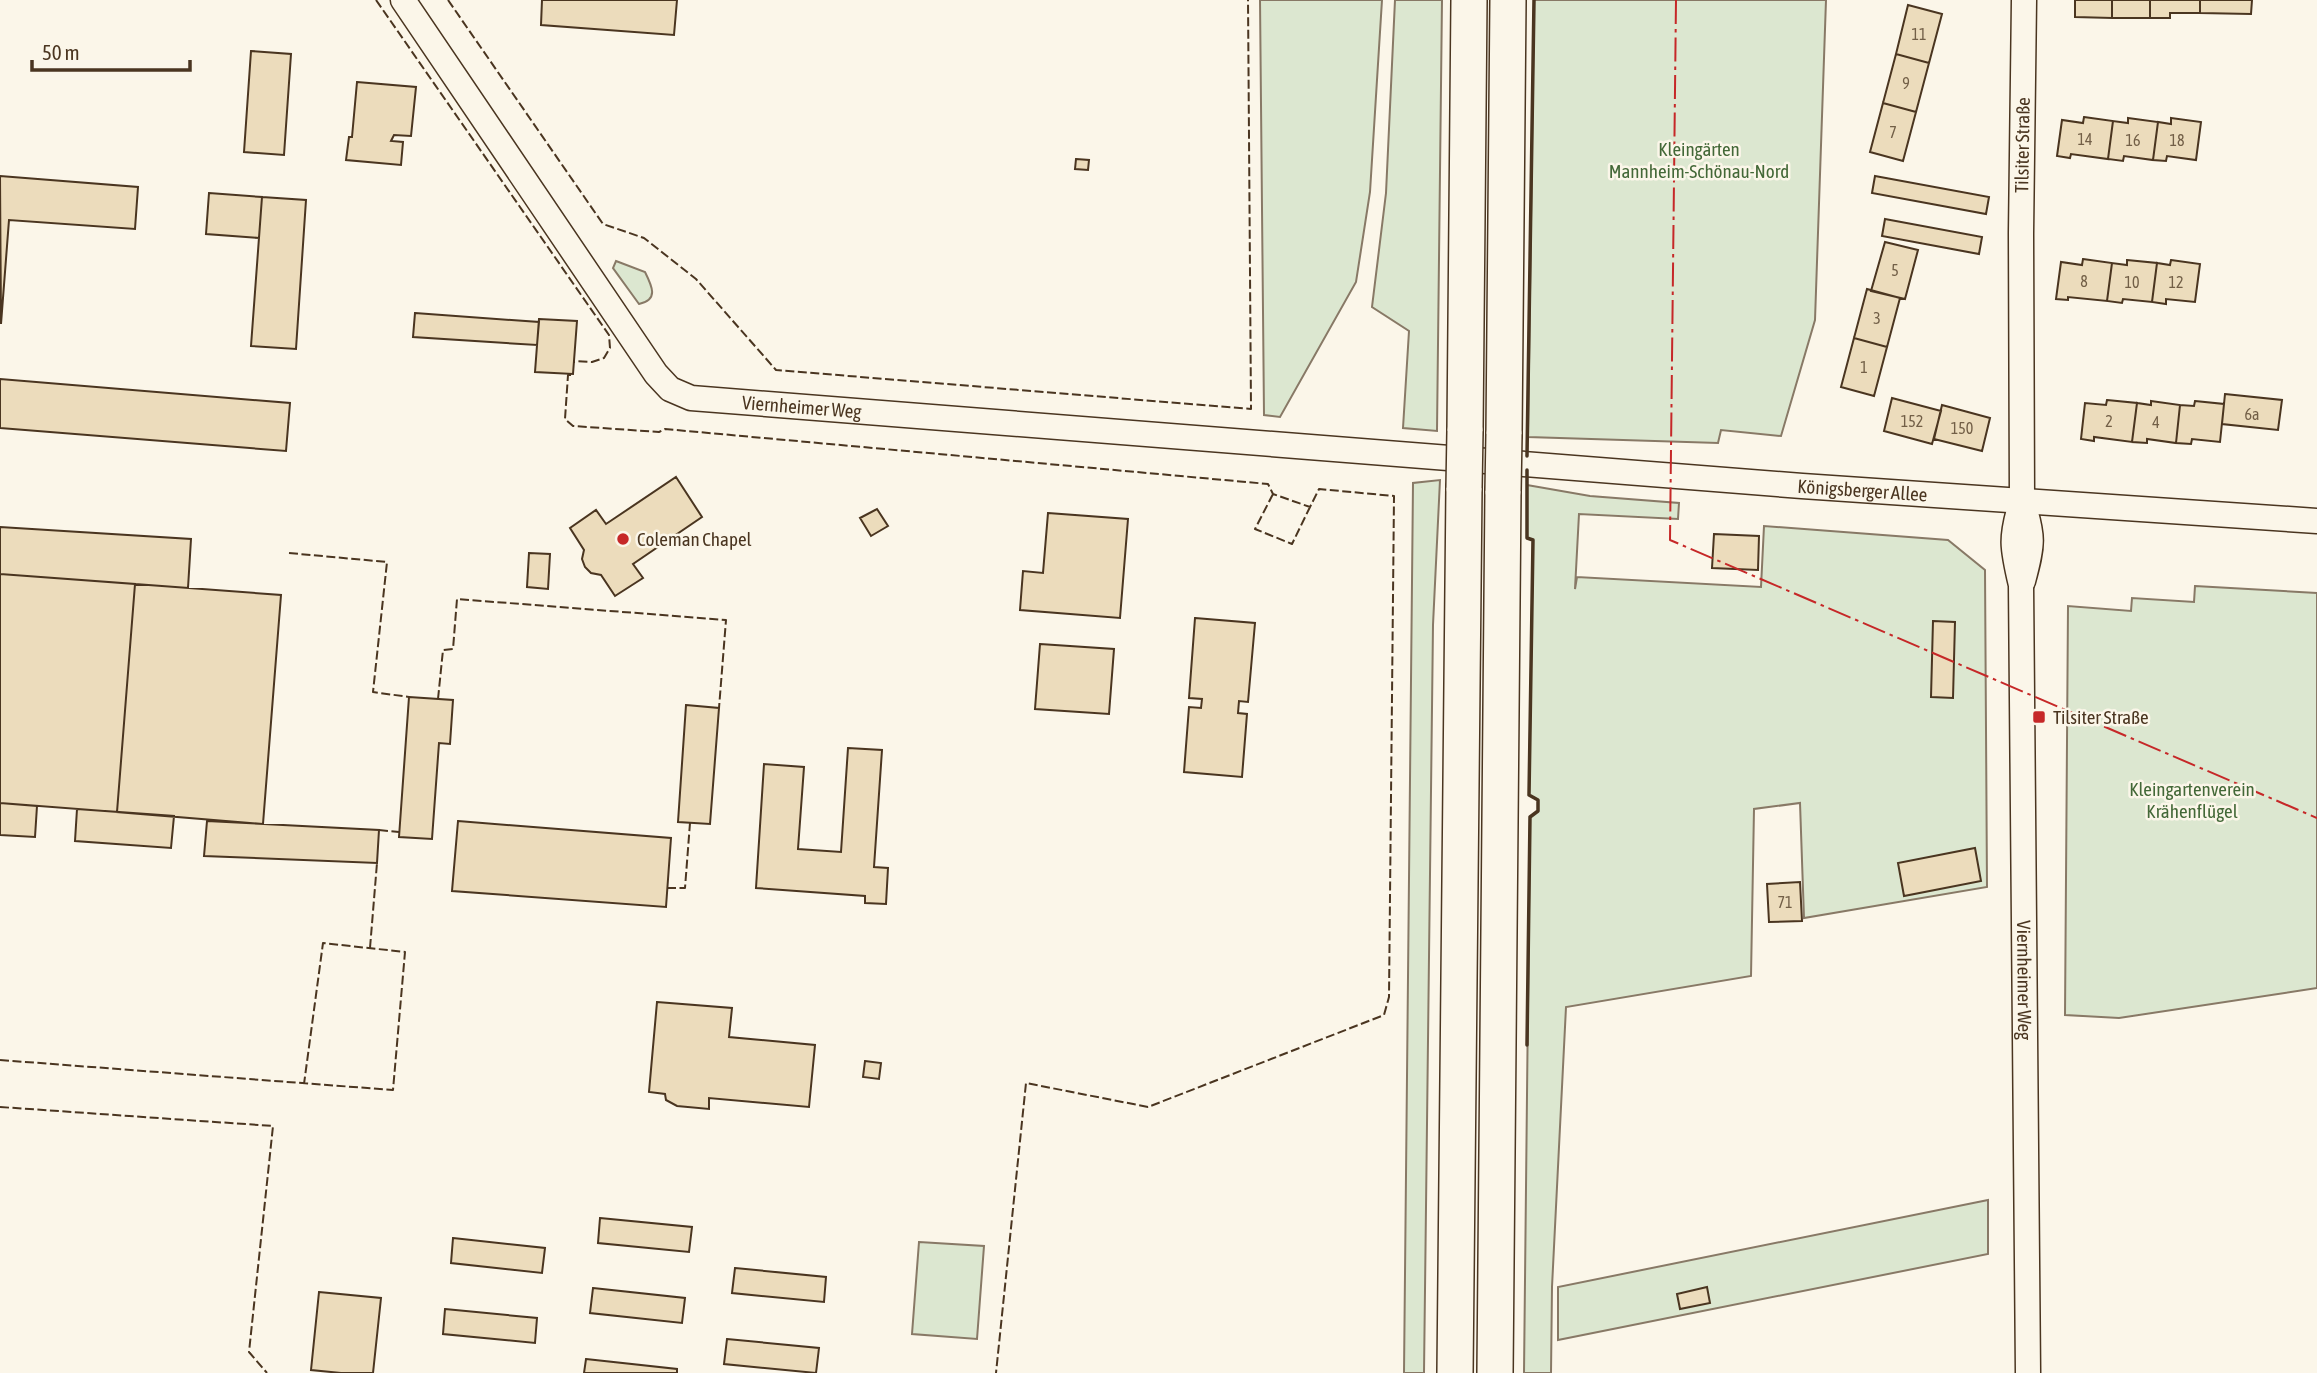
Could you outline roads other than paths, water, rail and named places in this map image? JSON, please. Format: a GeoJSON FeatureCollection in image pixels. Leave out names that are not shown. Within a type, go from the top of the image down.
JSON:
{"type":"FeatureCollection","features":[{"type":"Feature","properties":{"kind":"highway"},"geometry":{"type":"LineString","coordinates":[[1455,1373],[1469,0]]}},
{"type":"Feature","properties":{"kind":"highway"},"geometry":{"type":"LineString","coordinates":[[1495,1373],[1508,0]]}},
{"type":"Feature","properties":{"kind":"street","name":"Viernheimer Weg"},"geometry":{"type":"LineString","coordinates":[[402,0],[656,374],[670,389],[680,394],[691,398],[1406,455]]}},
{"type":"Feature","properties":{"kind":"street","name":"Tilsiter Straße"},"geometry":{"type":"LineString","coordinates":[[2022,500],[2021,219],[2024,0]]}},
{"type":"Feature","properties":{"kind":"street","name":"Königsberger Allee"},"geometry":{"type":"LineString","coordinates":[[1406,455],[1802,486],[2317,521]]}},
{"type":"Feature","properties":{"kind":"street","name":"Viernheimer Weg"},"geometry":{"type":"LineString","coordinates":[[2022,500],[2032,530],[2030,554],[2021,585],[2028,1373]]}},
{"type":"Feature","properties":{"kind":"place","name":"Coleman Chapel"},"geometry":{"type":"Point","coordinates":[623,539]}},
{"type":"Feature","properties":{"kind":"place","name":"Tilsiter Straße"},"geometry":{"type":"Point","coordinates":[2039,717]}},
{"type":"Feature","properties":{"kind":"park label","name":"Kleingärten Mannheim-Schönau-Nord"},"geometry":{"type":"Point","coordinates":[1699,160]}},
{"type":"Feature","properties":{"kind":"park label","name":"Kleingartenverein Krähenflügel"},"geometry":{"type":"Point","coordinates":[2192,800]}}]}
